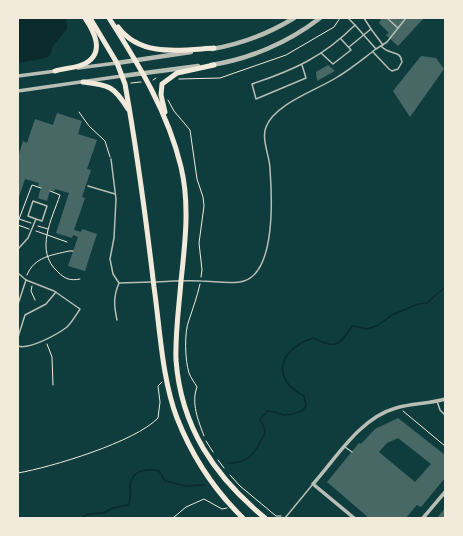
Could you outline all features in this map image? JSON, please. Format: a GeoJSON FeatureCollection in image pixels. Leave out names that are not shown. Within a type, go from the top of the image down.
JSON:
{"type":"FeatureCollection","features":[{"type":"Feature","properties":{"kind":"main road"},"geometry":{"type":"LineString","coordinates":[[55,71],[86,63],[94,55],[97,41],[96,35],[85,18]]}},
{"type":"Feature","properties":{"kind":"main road"},"geometry":{"type":"LineString","coordinates":[[90,18],[117,63],[125,84],[167,378],[174,410],[186,441],[212,482],[230,505],[243,518]]}},
{"type":"Feature","properties":{"kind":"main road"},"geometry":{"type":"LineString","coordinates":[[110,18],[121,31],[144,47],[161,50],[214,48]]}},
{"type":"Feature","properties":{"kind":"main road"},"geometry":{"type":"LineString","coordinates":[[110,18],[136,60],[168,123]]}},
{"type":"Feature","properties":{"kind":"main road"},"geometry":{"type":"LineString","coordinates":[[214,64],[177,73],[162,84],[161,95],[181,167],[185,199],[185,246],[181,280],[176,359],[182,397],[197,438],[219,474],[239,496],[265,518]]}},
{"type":"Feature","properties":{"kind":"main road"},"geometry":{"type":"LineString","coordinates":[[83,82],[113,89],[119,95],[130,113]]}},
{"type":"Feature","properties":{"kind":"street"},"geometry":{"type":"LineString","coordinates":[[18,76],[214,48],[253,39],[294,18]]}},
{"type":"Feature","properties":{"kind":"street"},"geometry":{"type":"LineString","coordinates":[[18,91],[214,64],[240,59],[266,50],[310,26],[320,18]]}},
{"type":"Feature","properties":{"kind":"street"},"geometry":{"type":"LineString","coordinates":[[354,518],[313,484],[345,446],[370,421],[386,411],[398,407],[445,399]]}},
{"type":"Feature","properties":{"kind":"street"},"geometry":{"type":"LineString","coordinates":[[423,518],[445,492]]}},
{"type":"Feature","properties":{"kind":"lane"},"geometry":{"type":"LineString","coordinates":[[348,18],[376,49]]}},
{"type":"Feature","properties":{"kind":"lane"},"geometry":{"type":"LineString","coordinates":[[364,18],[386,51],[396,53],[401,57],[402,62],[398,69],[392,71],[388,69],[373,52]]}},
{"type":"Feature","properties":{"kind":"lane"},"geometry":{"type":"LineString","coordinates":[[387,18],[398,28]]}},
{"type":"Feature","properties":{"kind":"lane"},"geometry":{"type":"LineString","coordinates":[[119,284],[181,280],[243,281],[255,275],[263,259],[268,242],[272,196],[270,159],[265,140],[265,128],[276,112],[339,77],[382,45],[406,18]]}},
{"type":"Feature","properties":{"kind":"lane"},"geometry":{"type":"LineString","coordinates":[[302,64],[306,78],[256,99],[252,84],[302,64],[321,54],[355,25]]}},
{"type":"Feature","properties":{"kind":"lane"},"geometry":{"type":"LineString","coordinates":[[321,54],[333,64],[351,50],[349,48],[371,29]]}},
{"type":"Feature","properties":{"kind":"lane"},"geometry":{"type":"LineString","coordinates":[[341,38],[349,48]]}},
{"type":"Feature","properties":{"kind":"lane"},"geometry":{"type":"LineString","coordinates":[[111,159],[115,194],[114,238],[110,259],[113,274],[119,284]]}},
{"type":"Feature","properties":{"kind":"lane"},"geometry":{"type":"LineString","coordinates":[[88,186],[115,194]]}},
{"type":"Feature","properties":{"kind":"lane"},"geometry":{"type":"LineString","coordinates":[[33,201],[47,206],[42,221],[36,219],[28,216],[33,201]]}},
{"type":"Feature","properties":{"kind":"lane"},"geometry":{"type":"LineString","coordinates":[[18,249],[28,238],[36,219]]}},
{"type":"Feature","properties":{"kind":"lane"},"geometry":{"type":"LineString","coordinates":[[18,273],[26,280],[56,292],[80,309],[66,327],[45,340],[24,347],[18,346]]}},
{"type":"Feature","properties":{"kind":"lane"},"geometry":{"type":"LineString","coordinates":[[18,304],[26,280]]}},
{"type":"Feature","properties":{"kind":"lane"},"geometry":{"type":"LineString","coordinates":[[117,320],[114,294],[119,284]]}},
{"type":"Feature","properties":{"kind":"lane"},"geometry":{"type":"LineString","coordinates":[[18,337],[25,315],[46,304],[56,292]]}},
{"type":"Feature","properties":{"kind":"lane"},"geometry":{"type":"LineString","coordinates":[[437,401],[440,410],[445,415]]}},
{"type":"Feature","properties":{"kind":"lane"},"geometry":{"type":"LineString","coordinates":[[345,446],[352,452]]}},
{"type":"Feature","properties":{"kind":"lane"},"geometry":{"type":"LineString","coordinates":[[284,518],[313,484]]}},
{"type":"Feature","properties":{"kind":"path"},"geometry":{"type":"LineString","coordinates":[[174,79],[220,78],[286,55],[321,33],[334,27],[340,18]]}},
{"type":"Feature","properties":{"kind":"path"},"geometry":{"type":"LineString","coordinates":[[153,80],[156,77],[160,82]]}},
{"type":"Feature","properties":{"kind":"path"},"geometry":{"type":"LineString","coordinates":[[130,83],[142,82]]}},
{"type":"Feature","properties":{"kind":"path"},"geometry":{"type":"LineString","coordinates":[[167,98],[174,110],[190,130],[197,179],[203,196],[199,243],[202,270],[196,305],[188,320],[186,342],[189,374],[197,387],[194,395],[198,421],[204,438],[226,471],[240,486],[276,516],[284,518]]}},
{"type":"Feature","properties":{"kind":"path"},"geometry":{"type":"LineString","coordinates":[[79,112],[89,126],[105,141],[111,159]]}},
{"type":"Feature","properties":{"kind":"path"},"geometry":{"type":"LineString","coordinates":[[50,191],[60,195],[46,235],[45,247],[50,264],[68,280],[80,279]]}},
{"type":"Feature","properties":{"kind":"path"},"geometry":{"type":"LineString","coordinates":[[18,225],[67,242]]}},
{"type":"Feature","properties":{"kind":"path"},"geometry":{"type":"LineString","coordinates":[[26,280],[34,262],[48,256],[69,251],[73,252]]}},
{"type":"Feature","properties":{"kind":"path"},"geometry":{"type":"LineString","coordinates":[[33,283],[31,291],[35,300]]}},
{"type":"Feature","properties":{"kind":"path"},"geometry":{"type":"LineString","coordinates":[[45,340],[52,357],[53,385]]}},
{"type":"Feature","properties":{"kind":"path"},"geometry":{"type":"LineString","coordinates":[[18,473],[34,470],[114,444],[151,425],[158,418],[160,402],[158,386],[167,378]]}},
{"type":"Feature","properties":{"kind":"path"},"geometry":{"type":"LineString","coordinates":[[398,407],[445,446]]}},
{"type":"Feature","properties":{"kind":"path"},"geometry":{"type":"LineString","coordinates":[[173,518],[186,507],[204,499],[222,509],[226,509],[230,505]]}},
{"type":"Feature","properties":{"kind":"water"},"geometry":{"type":"Polygon","coordinates":[[[18,18],[66,18],[67,29],[53,46],[50,55],[46,58],[18,63],[18,18]]]}},
{"type":"Feature","properties":{"kind":"building"},"geometry":{"type":"Polygon","coordinates":[[[379,18],[424,18],[398,46],[386,35],[389,33],[379,23],[381,20],[379,18]]]}},
{"type":"Feature","properties":{"kind":"building"},"geometry":{"type":"Polygon","coordinates":[[[421,56],[436,58],[444,69],[410,117],[393,91],[421,56]]]}},
{"type":"Feature","properties":{"kind":"building"},"geometry":{"type":"Polygon","coordinates":[[[328,65],[335,71],[317,81],[316,72],[328,65]]]}},
{"type":"Feature","properties":{"kind":"building"},"geometry":{"type":"Polygon","coordinates":[[[57,113],[82,121],[78,134],[97,140],[87,169],[91,170],[82,197],[85,198],[74,230],[81,232],[82,229],[97,234],[85,271],[68,266],[78,237],[73,235],[72,238],[56,233],[69,193],[55,189],[54,191],[50,190],[47,201],[38,198],[41,187],[38,186],[39,183],[25,179],[18,200],[18,157],[23,141],[27,143],[35,119],[53,125],[57,113]]]}},
{"type":"Feature","properties":{"kind":"building"},"geometry":{"type":"Polygon","coordinates":[[[398,418],[445,455],[445,478],[421,507],[417,505],[406,518],[369,518],[327,482],[359,443],[361,444],[375,429],[398,418]],[[398,438],[387,443],[379,452],[415,482],[431,464],[398,438]]]}},
{"type":"Feature","properties":{"kind":"building"},"geometry":{"type":"Polygon","coordinates":[[[445,508],[445,518],[437,518],[445,508]]]}},
{"type":"Feature","properties":{"kind":"waterway"},"geometry":{"type":"LineString","coordinates":[[228,463],[244,460],[254,452],[265,432],[260,419],[268,411],[288,415],[302,411],[306,406],[304,396],[293,389],[286,381],[283,373],[283,364],[286,356],[293,349],[313,338],[327,343],[336,344],[343,339],[352,326],[366,329],[377,326],[392,315],[418,304],[427,303],[445,287]]}},
{"type":"Feature","properties":{"kind":"waterway"},"geometry":{"type":"LineString","coordinates":[[81,518],[88,514],[103,513],[113,508],[128,505],[131,481],[133,476],[140,471],[159,471],[165,481],[185,486],[204,485]]}}]}
